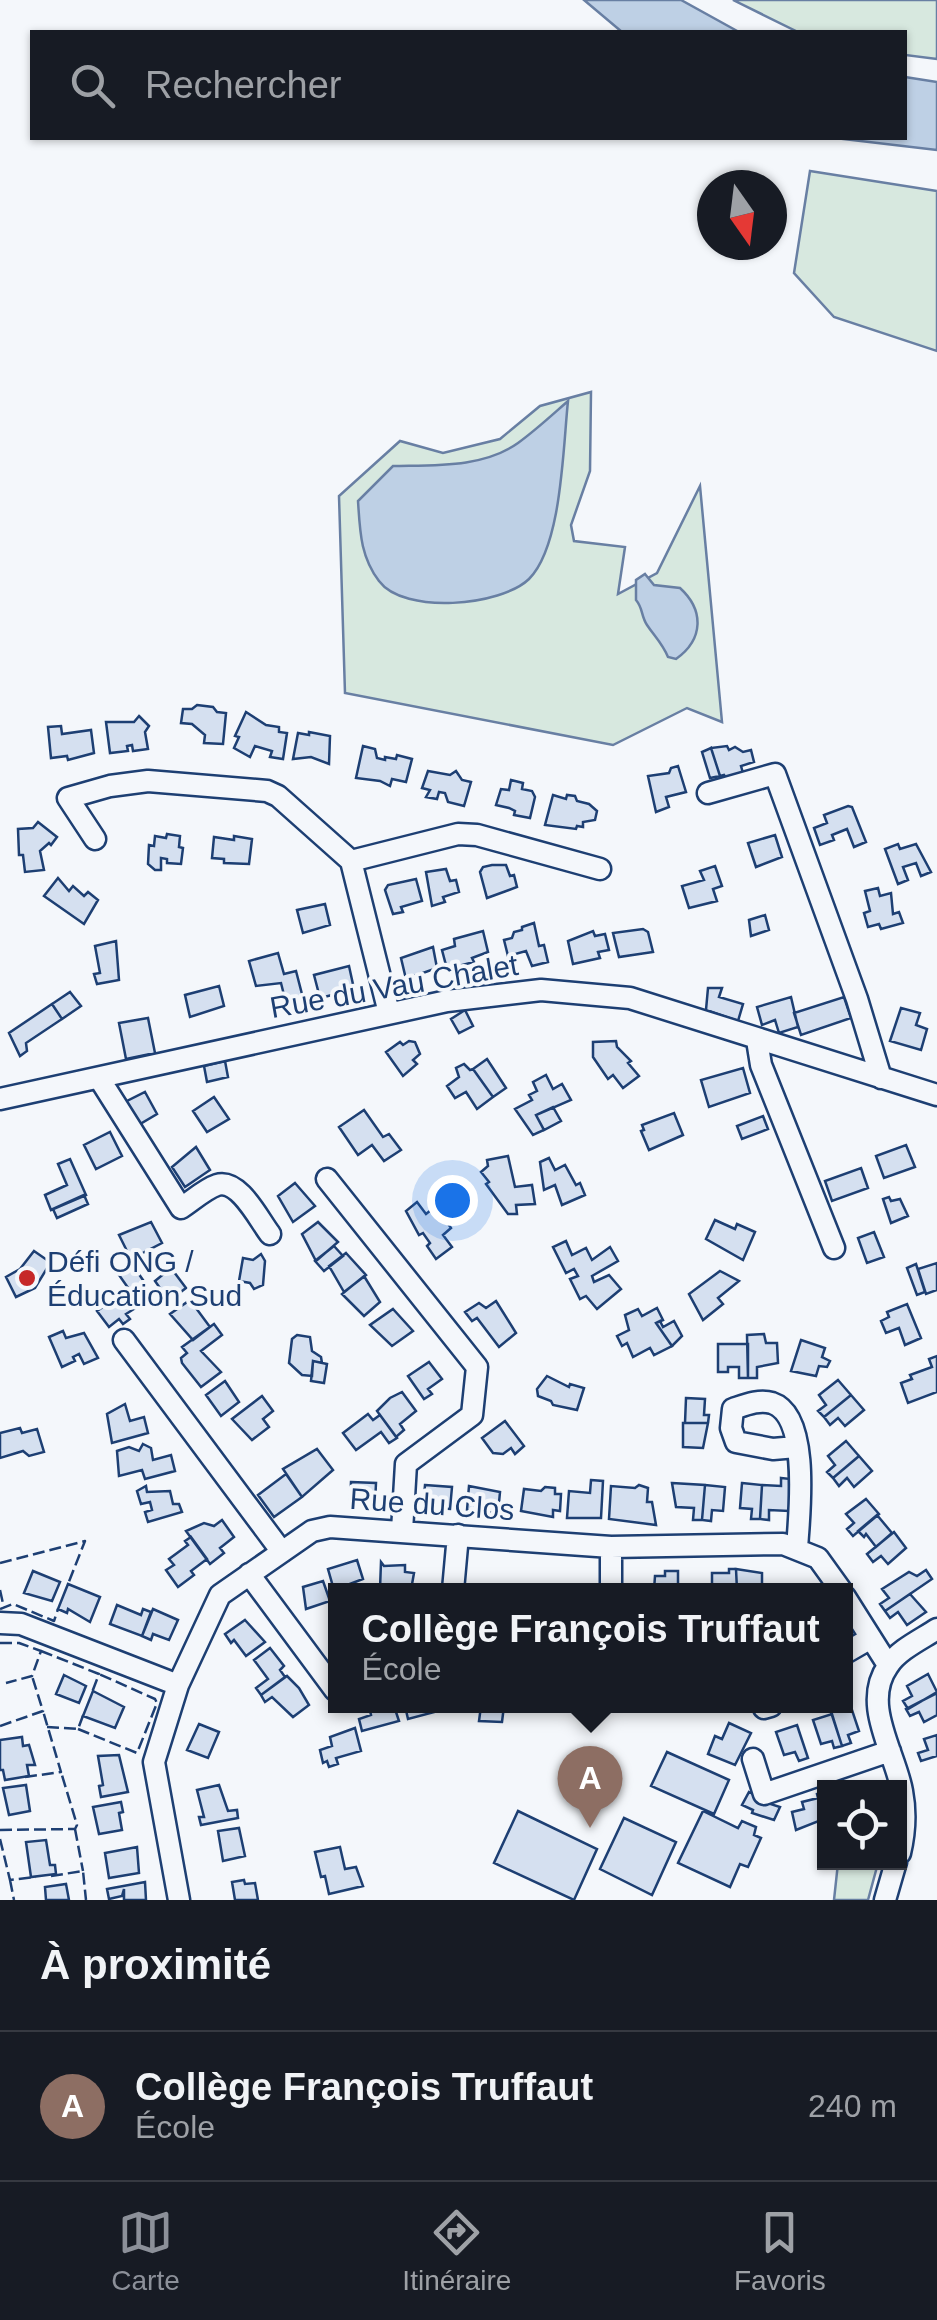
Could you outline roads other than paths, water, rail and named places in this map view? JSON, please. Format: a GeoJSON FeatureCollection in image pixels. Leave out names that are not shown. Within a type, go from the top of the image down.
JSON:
{"type":"FeatureCollection","features":[{"type":"Feature","properties":{"kind":"street"},"geometry":{"type":"LineString","coordinates":[[708,793],[774,774],[857,999],[881,1078]]}},
{"type":"Feature","properties":{"kind":"street"},"geometry":{"type":"LineString","coordinates":[[96,839],[68,798],[110,786],[164,782],[272,793],[351,861],[389,1014]]}},
{"type":"Feature","properties":{"kind":"street"},"geometry":{"type":"LineString","coordinates":[[351,861],[458,834],[477,834],[600,869]]}},
{"type":"Feature","properties":{"kind":"street","name":"Rue du Vau Chalet"},"geometry":{"type":"LineString","coordinates":[[0,1100],[389,1014],[513,992],[584,992],[630,998],[937,1095]]}},
{"type":"Feature","properties":{"kind":"street"},"geometry":{"type":"LineString","coordinates":[[756,1040],[761,1065],[834,1248]]}},
{"type":"Feature","properties":{"kind":"street"},"geometry":{"type":"LineString","coordinates":[[99,1078],[182,1208],[215,1185],[226,1184],[236,1189],[270,1234]]}},
{"type":"Feature","properties":{"kind":"street"},"geometry":{"type":"LineString","coordinates":[[327,1179],[477,1368],[472,1415],[406,1464],[402,1531]]}},
{"type":"Feature","properties":{"kind":"street"},"geometry":{"type":"LineString","coordinates":[[124,1340],[282,1552]]}},
{"type":"Feature","properties":{"kind":"street"},"geometry":{"type":"LineString","coordinates":[[796,1448],[801,1470],[797,1548],[818,1558],[836,1583]]}},
{"type":"Feature","properties":{"kind":"street","name":"Rue du Clos"},"geometry":{"type":"LineString","coordinates":[[179,1900],[154,1762],[178,1685],[220,1596],[312,1531],[330,1527],[402,1531],[611,1548],[783,1544],[797,1548]]}},
{"type":"Feature","properties":{"kind":"street"},"geometry":{"type":"LineString","coordinates":[[454,1583],[458,1535]]}},
{"type":"Feature","properties":{"kind":"street"},"geometry":{"type":"LineString","coordinates":[[611,1548],[611,1583]]}},
{"type":"Feature","properties":{"kind":"street"},"geometry":{"type":"LineString","coordinates":[[249,1574],[328,1681]]}},
{"type":"Feature","properties":{"kind":"street"},"geometry":{"type":"LineString","coordinates":[[853,1610],[888,1665]]}},
{"type":"Feature","properties":{"kind":"street"},"geometry":{"type":"LineString","coordinates":[[0,1623],[22,1624],[178,1685]]}},
{"type":"Feature","properties":{"kind":"street"},"geometry":{"type":"LineString","coordinates":[[897,1780],[878,1710],[878,1688],[888,1665],[937,1628]]}},
{"type":"Feature","properties":{"kind":"street"},"geometry":{"type":"LineString","coordinates":[[853,1648],[870,1638]]}},
{"type":"Feature","properties":{"kind":"street"},"geometry":{"type":"LineString","coordinates":[[753,1759],[764,1794],[890,1751]]}},
{"type":"Feature","properties":{"kind":"street"},"geometry":{"type":"LineString","coordinates":[[885,1900],[894,1870]]}},
{"type":"Feature","properties":{"kind":"water"},"geometry":{"type":"Polygon","coordinates":[[[584,0],[681,0],[735,30],[620,30],[584,0]]]}},
{"type":"Feature","properties":{"kind":"water"},"geometry":{"type":"Polygon","coordinates":[[[907,77],[937,82],[937,150],[852,140],[907,140],[907,77]]]}},
{"type":"Feature","properties":{"kind":"water"},"geometry":{"type":"Polygon","coordinates":[[[568,401],[555,520],[540,564],[529,579],[497,595],[453,603],[409,599],[391,592],[379,581],[365,552],[358,501],[393,466],[458,464],[489,457],[518,443],[568,401]]]}},
{"type":"Feature","properties":{"kind":"water"},"geometry":{"type":"Polygon","coordinates":[[[645,574],[654,585],[680,588],[697,615],[692,643],[676,659],[668,657],[636,600],[636,580],[645,574]]]}},
{"type":"Feature","properties":{"kind":"place","name":"Défi ONG / Éducation Sud"},"geometry":{"type":"Point","coordinates":[27,1278]}},
{"type":"Feature","properties":{"kind":"place","name":"Collège François Truffaut"},"geometry":{"type":"Point","coordinates":[590,1828]}}]}
